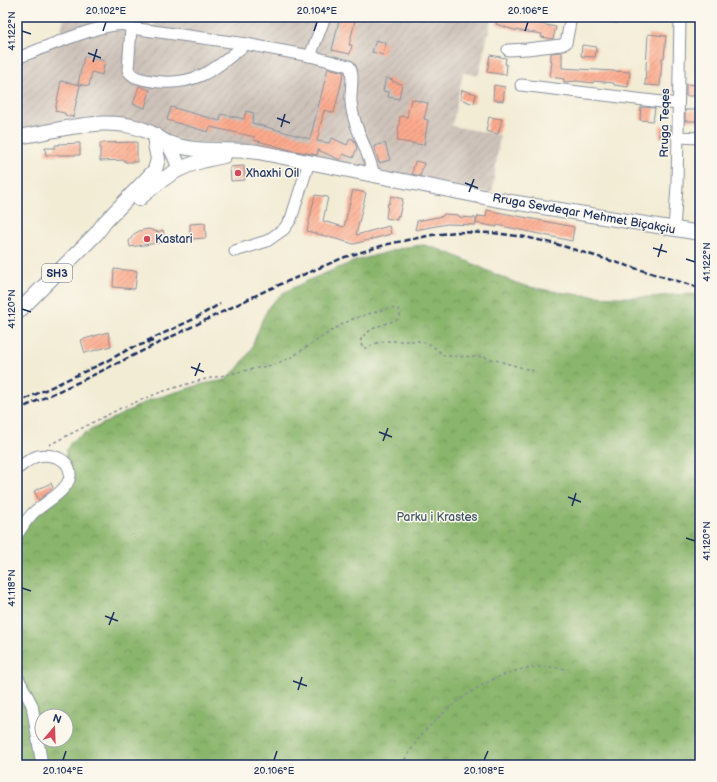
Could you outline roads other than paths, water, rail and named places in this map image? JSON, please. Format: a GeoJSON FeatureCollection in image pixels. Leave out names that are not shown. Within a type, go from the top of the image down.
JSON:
{"type":"FeatureCollection","features":[{"type":"Feature","properties":{"kind":"main road"},"geometry":{"type":"LineString","coordinates":[[17,137],[72,128],[119,124],[151,133],[160,143],[170,147],[174,166]]}},
{"type":"Feature","properties":{"kind":"main road"},"geometry":{"type":"LineString","coordinates":[[160,143],[184,148],[217,150]]}},
{"type":"Feature","properties":{"kind":"main road"},"geometry":{"type":"LineString","coordinates":[[149,176],[154,170],[158,159],[160,143]]}},
{"type":"Feature","properties":{"kind":"main road","name":"SH3"},"geometry":{"type":"LineString","coordinates":[[17,313],[96,234],[105,222],[149,176],[174,166],[200,152],[217,150],[244,150],[280,156]]}},
{"type":"Feature","properties":{"kind":"main road","name":"SH3"},"geometry":{"type":"LineString","coordinates":[[96,234],[121,216],[174,166],[229,155],[280,156]]}},
{"type":"Feature","properties":{"kind":"main road","name":"Rruga Sevdeqar Mehmet Biçakçiu"},"geometry":{"type":"LineString","coordinates":[[280,156],[494,199],[700,233]]}},
{"type":"Feature","properties":{"kind":"street"},"geometry":{"type":"LineString","coordinates":[[310,56],[325,17]]}},
{"type":"Feature","properties":{"kind":"street"},"geometry":{"type":"LineString","coordinates":[[508,50],[561,45],[566,42],[571,17]]}},
{"type":"Feature","properties":{"kind":"street","name":"Rruga Teqes"},"geometry":{"type":"LineString","coordinates":[[674,229],[677,186],[680,17]]}},
{"type":"Feature","properties":{"kind":"street"},"geometry":{"type":"LineString","coordinates":[[17,58],[68,38],[103,27],[122,24],[131,28],[246,44],[345,64],[352,69],[352,113],[355,124],[368,153],[374,176]]}},
{"type":"Feature","properties":{"kind":"street"},"geometry":{"type":"LineString","coordinates":[[131,28],[129,72],[136,78],[167,83],[191,80],[209,72],[219,66],[246,44]]}},
{"type":"Feature","properties":{"kind":"street"},"geometry":{"type":"LineString","coordinates":[[521,85],[678,104]]}},
{"type":"Feature","properties":{"kind":"street"},"geometry":{"type":"LineString","coordinates":[[677,137],[700,138]]}},
{"type":"Feature","properties":{"kind":"street"},"geometry":{"type":"LineString","coordinates":[[235,251],[267,241],[284,229],[291,220],[309,162]]}},
{"type":"Feature","properties":{"kind":"street"},"geometry":{"type":"LineString","coordinates":[[17,469],[30,459],[39,456],[47,456],[59,458],[65,462],[68,466],[70,476],[64,488],[23,524],[17,536]]}},
{"type":"Feature","properties":{"kind":"street"},"geometry":{"type":"LineString","coordinates":[[17,676],[32,705],[42,765]]}},
{"type":"Feature","properties":{"kind":"railway"},"geometry":{"type":"LineString","coordinates":[[17,410],[81,381],[267,290],[345,257],[388,244],[432,235],[457,232],[493,233],[525,237],[556,244],[700,288]]}},
{"type":"Feature","properties":{"kind":"railway"},"geometry":{"type":"LineString","coordinates":[[147,341],[194,319],[220,304]]}},
{"type":"Feature","properties":{"kind":"railway"},"geometry":{"type":"LineString","coordinates":[[17,403],[103,363],[131,348],[153,341]]}},
{"type":"Feature","properties":{"kind":"place","name":"Xhaxhi Oil"},"geometry":{"type":"Point","coordinates":[238,173]}},
{"type":"Feature","properties":{"kind":"place","name":"Kastari"},"geometry":{"type":"Point","coordinates":[147,239]}},
{"type":"Feature","properties":{"kind":"park label","name":"Parku i Krastes"},"geometry":{"type":"Point","coordinates":[437,517]}}]}
